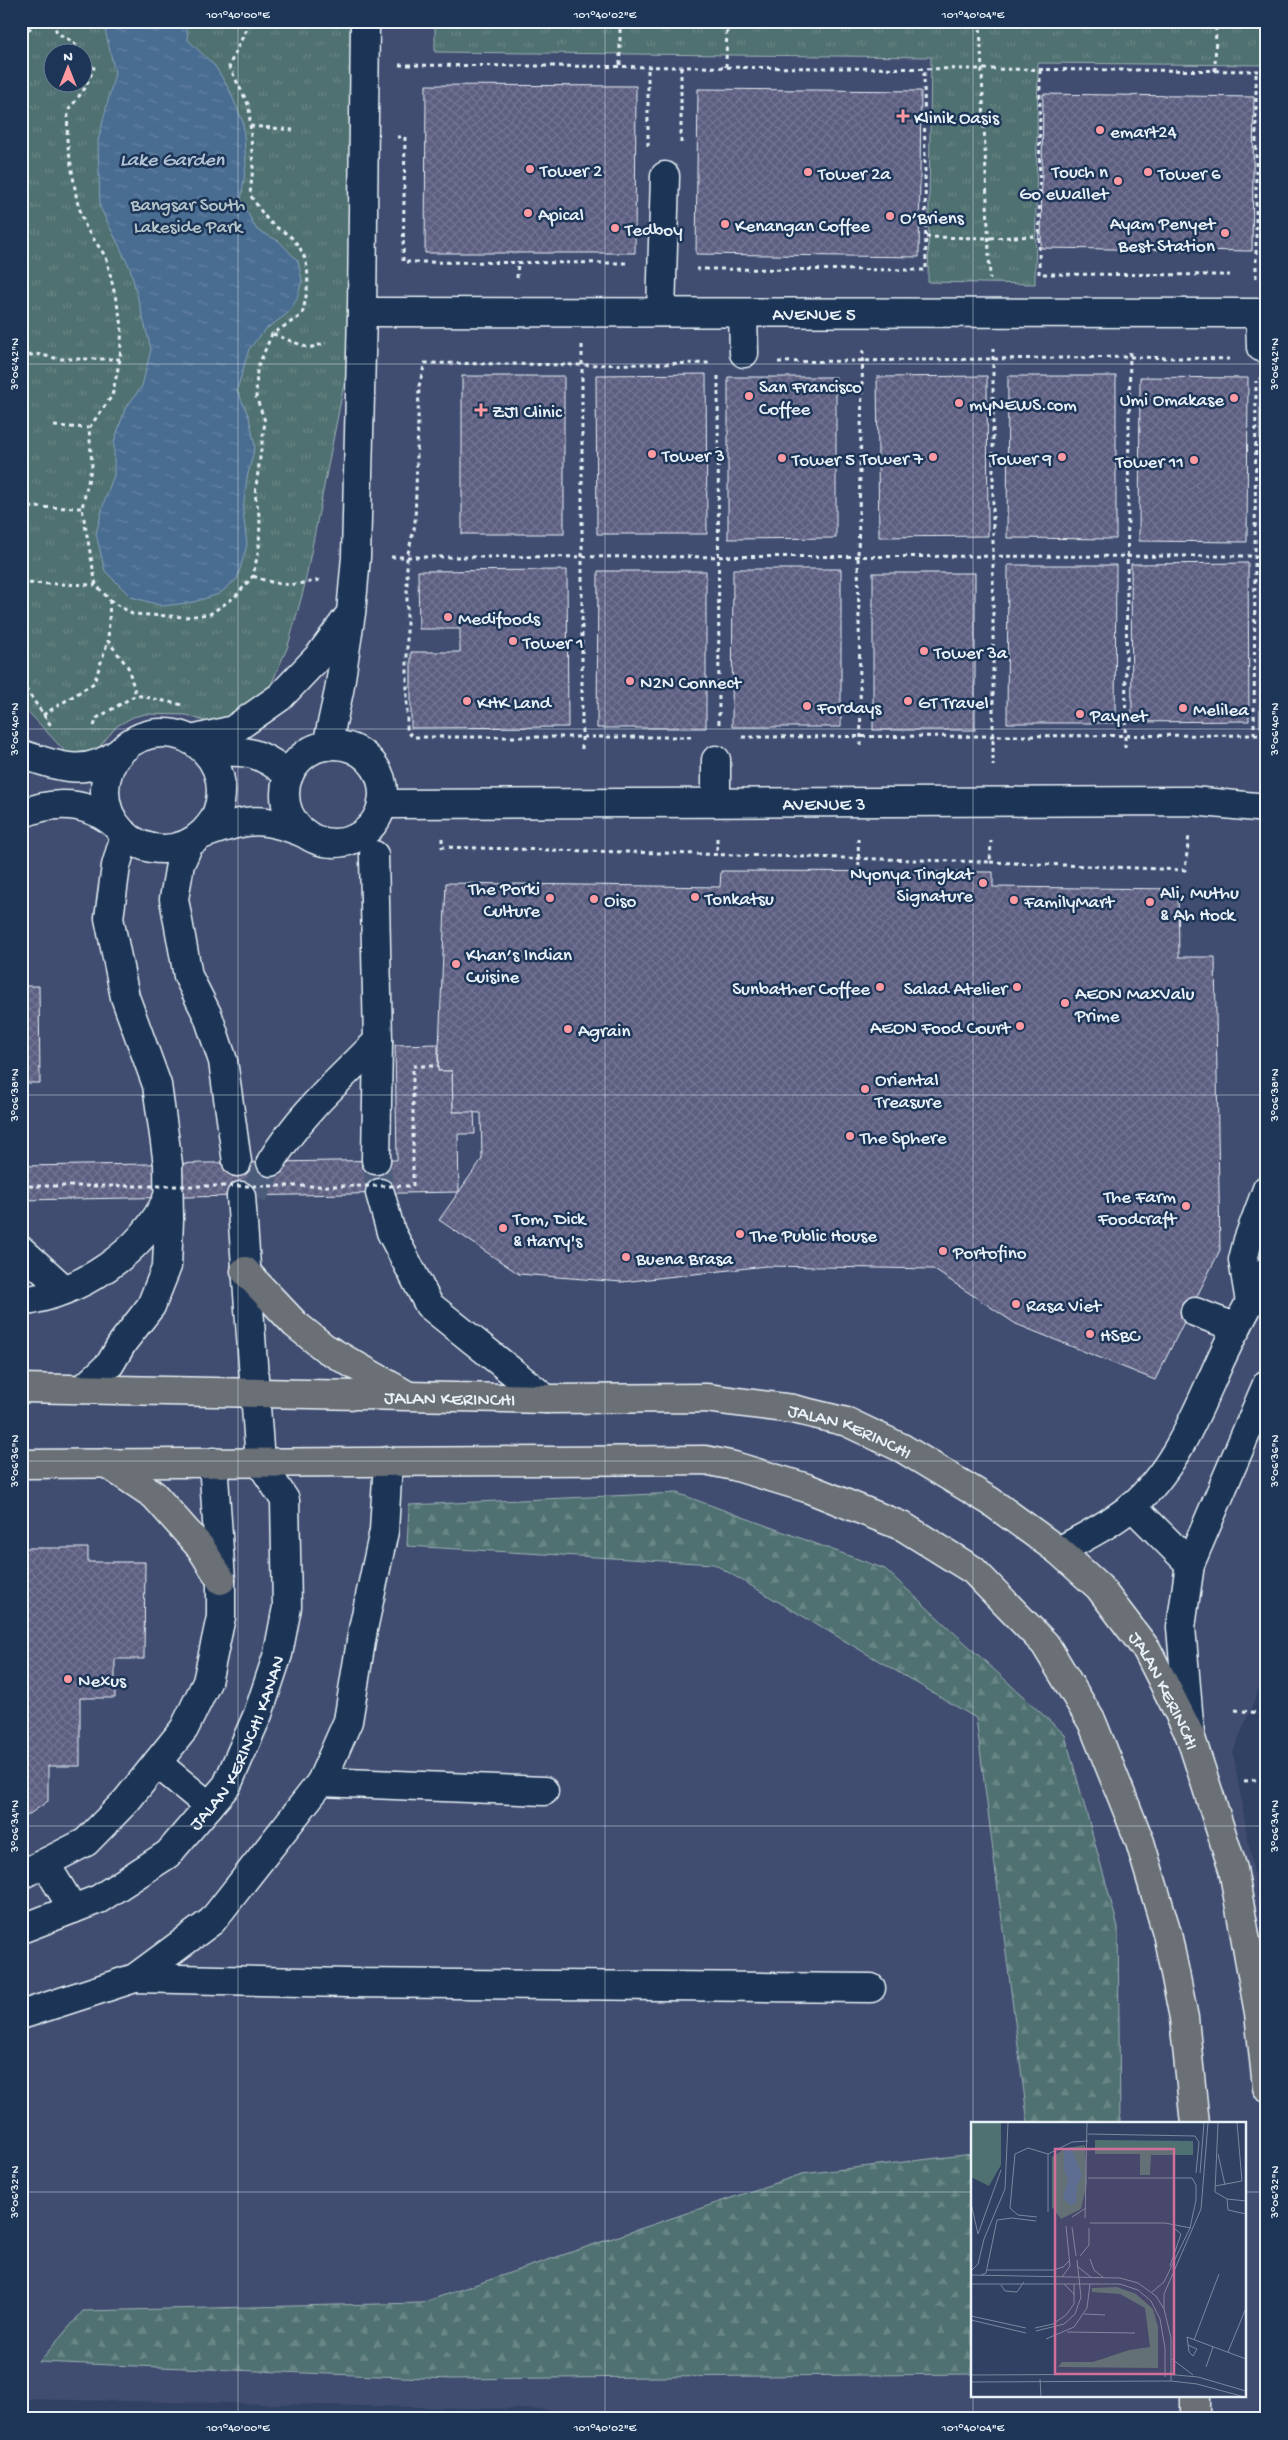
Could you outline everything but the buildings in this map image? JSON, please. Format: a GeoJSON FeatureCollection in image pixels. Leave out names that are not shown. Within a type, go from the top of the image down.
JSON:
{"type":"FeatureCollection","features":[{"type":"Feature","properties":{"kind":"main road"},"geometry":{"type":"LineString","coordinates":[[245,1271],[295,1324],[325,1348],[408,1396]]}},
{"type":"Feature","properties":{"kind":"main road","name":"JALAN KERINCHI"},"geometry":{"type":"LineString","coordinates":[[21,1388],[546,1400],[706,1398],[793,1409],[848,1422],[902,1448],[982,1497],[1059,1551],[1099,1587],[1147,1650],[1190,1735],[1233,1870],[1259,2013],[1267,2087]]}},
{"type":"Feature","properties":{"kind":"main road"},"geometry":{"type":"LineString","coordinates":[[21,1464],[705,1460],[807,1488],[904,1526],[972,1570],[1045,1644],[1096,1731],[1140,1842],[1167,1933],[1184,2018],[1195,2122]]}},
{"type":"Feature","properties":{"kind":"main road"},"geometry":{"type":"LineString","coordinates":[[106,1463],[154,1495],[201,1548],[221,1580]]}},
{"type":"Feature","properties":{"kind":"main road"},"geometry":{"type":"LineString","coordinates":[[1195,2398],[1195,2419]]}},
{"type":"Feature","properties":{"kind":"street"},"geometry":{"type":"LineString","coordinates":[[327,746],[339,691],[351,614],[356,558],[362,312],[365,21]]}},
{"type":"Feature","properties":{"kind":"street"},"geometry":{"type":"LineString","coordinates":[[662,312],[665,176]]}},
{"type":"Feature","properties":{"kind":"street","name":"AVENUE 5"},"geometry":{"type":"LineString","coordinates":[[362,312],[1264,313]]}},
{"type":"Feature","properties":{"kind":"street"},"geometry":{"type":"LineString","coordinates":[[743,313],[744,353]]}},
{"type":"Feature","properties":{"kind":"street"},"geometry":{"type":"LineString","coordinates":[[1261,347],[1264,313]]}},
{"type":"Feature","properties":{"kind":"street"},"geometry":{"type":"LineString","coordinates":[[199,746],[233,730],[280,697],[319,656],[351,614]]}},
{"type":"Feature","properties":{"kind":"street"},"geometry":{"type":"LineString","coordinates":[[21,754],[59,767],[84,768],[106,762],[135,740],[153,734],[172,733],[199,746],[238,750],[262,755],[289,775]]}},
{"type":"Feature","properties":{"kind":"street"},"geometry":{"type":"LineString","coordinates":[[199,746],[217,767],[222,784],[221,802],[215,820],[197,839],[180,864],[174,899],[188,976],[208,1016],[223,1061],[237,1162]]}},
{"type":"Feature","properties":{"kind":"street"},"geometry":{"type":"LineString","coordinates":[[21,814],[42,806],[63,805],[92,810],[104,815],[139,844],[155,849],[172,849],[234,823],[253,821],[278,822],[306,834],[321,840],[338,842],[353,839],[371,825],[382,804],[383,788],[379,773],[370,760],[358,751],[342,746],[327,746],[311,750],[298,760],[289,775],[285,790],[287,807],[294,822],[306,834]]}},
{"type":"Feature","properties":{"kind":"street"},"geometry":{"type":"LineString","coordinates":[[716,802],[718,748]]}},
{"type":"Feature","properties":{"kind":"street"},"geometry":{"type":"LineString","coordinates":[[83,1389],[110,1364],[123,1342],[151,1306],[166,1266],[168,1164],[157,1086],[125,997],[109,918],[120,830],[108,812],[105,796],[106,780],[111,766],[120,752]]}},
{"type":"Feature","properties":{"kind":"street","name":"AVENUE 3"},"geometry":{"type":"LineString","coordinates":[[382,804],[1192,801],[1267,808]]}},
{"type":"Feature","properties":{"kind":"street"},"geometry":{"type":"LineString","coordinates":[[374,855],[378,1041],[376,1160]]}},
{"type":"Feature","properties":{"kind":"street"},"geometry":{"type":"LineString","coordinates":[[271,1162],[282,1144],[304,1116],[378,1041]]}},
{"type":"Feature","properties":{"kind":"street"},"geometry":{"type":"LineString","coordinates":[[1250,1302],[1243,1260],[1248,1240],[1267,1189]]}},
{"type":"Feature","properties":{"kind":"street"},"geometry":{"type":"LineString","coordinates":[[380,1193],[391,1232],[428,1305],[546,1400]]}},
{"type":"Feature","properties":{"kind":"street"},"geometry":{"type":"LineString","coordinates":[[21,1302],[65,1290],[94,1275],[128,1251],[158,1219],[168,1197]]}},
{"type":"Feature","properties":{"kind":"street"},"geometry":{"type":"LineString","coordinates":[[246,1201],[245,1271],[260,1462]]}},
{"type":"Feature","properties":{"kind":"street"},"geometry":{"type":"LineString","coordinates":[[21,1250],[65,1290]]}},
{"type":"Feature","properties":{"kind":"street"},"geometry":{"type":"LineString","coordinates":[[1059,1551],[1109,1523],[1132,1506],[1164,1469],[1184,1441],[1236,1328],[1267,1271]]}},
{"type":"Feature","properties":{"kind":"street"},"geometry":{"type":"LineString","coordinates":[[1195,1312],[1236,1328]]}},
{"type":"Feature","properties":{"kind":"street"},"geometry":{"type":"LineString","coordinates":[[1190,1735],[1181,1627],[1190,1564],[1267,1384]]}},
{"type":"Feature","properties":{"kind":"street"},"geometry":{"type":"LineString","coordinates":[[21,2015],[135,1978],[212,1922],[321,1782],[348,1721],[363,1629],[384,1531],[388,1461]]}},
{"type":"Feature","properties":{"kind":"street"},"geometry":{"type":"LineString","coordinates":[[21,1875],[86,1842],[128,1800],[184,1729],[207,1682],[221,1617],[221,1580],[213,1462]]}},
{"type":"Feature","properties":{"kind":"street","name":"JALAN KERINCHI KANAN"},"geometry":{"type":"LineString","coordinates":[[21,1929],[99,1899],[168,1854],[227,1785],[258,1714],[278,1654],[287,1607],[285,1500],[260,1462]]}},
{"type":"Feature","properties":{"kind":"street"},"geometry":{"type":"LineString","coordinates":[[1132,1506],[1190,1564]]}},
{"type":"Feature","properties":{"kind":"street"},"geometry":{"type":"LineString","coordinates":[[157,1763],[209,1806]]}},
{"type":"Feature","properties":{"kind":"street"},"geometry":{"type":"LineString","coordinates":[[321,1782],[544,1791]]}},
{"type":"Feature","properties":{"kind":"street"},"geometry":{"type":"LineString","coordinates":[[45,1863],[73,1909]]}},
{"type":"Feature","properties":{"kind":"street"},"geometry":{"type":"LineString","coordinates":[[135,1978],[346,1983],[871,1988]]}},
{"type":"Feature","properties":{"kind":"path"},"geometry":{"type":"LineString","coordinates":[[21,34],[42,21]]}},
{"type":"Feature","properties":{"kind":"path"},"geometry":{"type":"LineString","coordinates":[[53,21],[57,34],[72,42]]}},
{"type":"Feature","properties":{"kind":"path"},"geometry":{"type":"LineString","coordinates":[[82,92],[68,110],[67,140],[76,201],[86,228],[106,257],[122,325],[120,359],[112,396],[89,428],[92,465],[82,508],[96,585],[110,600],[132,614],[186,617],[210,614],[235,597],[253,576],[259,548],[260,520],[254,494],[265,421],[256,397],[257,369],[272,334],[302,315],[309,288],[310,271],[301,250],[290,236],[270,222],[250,195],[253,168],[249,106],[229,66],[245,32],[253,21]]}},
{"type":"Feature","properties":{"kind":"path"},"geometry":{"type":"LineString","coordinates":[[620,21],[620,66]]}},
{"type":"Feature","properties":{"kind":"path"},"geometry":{"type":"LineString","coordinates":[[726,67],[727,21]]}},
{"type":"Feature","properties":{"kind":"path"},"geometry":{"type":"LineString","coordinates":[[980,21],[992,313]]}},
{"type":"Feature","properties":{"kind":"path"},"geometry":{"type":"LineString","coordinates":[[1215,71],[1216,22],[1267,24]]}},
{"type":"Feature","properties":{"kind":"path"},"geometry":{"type":"LineString","coordinates":[[366,65],[1267,71]]}},
{"type":"Feature","properties":{"kind":"path"},"geometry":{"type":"LineString","coordinates":[[692,269],[926,270],[924,69]]}},
{"type":"Feature","properties":{"kind":"path"},"geometry":{"type":"LineString","coordinates":[[1040,70],[1039,274],[1236,276]]}},
{"type":"Feature","properties":{"kind":"path"},"geometry":{"type":"LineString","coordinates":[[1256,71],[1256,285]]}},
{"type":"Feature","properties":{"kind":"path"},"geometry":{"type":"LineString","coordinates":[[250,126],[293,130]]}},
{"type":"Feature","properties":{"kind":"path"},"geometry":{"type":"LineString","coordinates":[[390,137],[405,137],[403,262],[637,263]]}},
{"type":"Feature","properties":{"kind":"path"},"geometry":{"type":"LineString","coordinates":[[926,237],[988,238],[1039,236]]}},
{"type":"Feature","properties":{"kind":"path"},"geometry":{"type":"LineString","coordinates":[[1246,276],[1256,276]]}},
{"type":"Feature","properties":{"kind":"path"},"geometry":{"type":"LineString","coordinates":[[272,334],[310,348],[332,342]]}},
{"type":"Feature","properties":{"kind":"path"},"geometry":{"type":"LineString","coordinates":[[581,344],[582,750]]}},
{"type":"Feature","properties":{"kind":"path"},"geometry":{"type":"LineString","coordinates":[[993,348],[993,772]]}},
{"type":"Feature","properties":{"kind":"path"},"geometry":{"type":"LineString","coordinates":[[861,746],[858,557],[863,350]]}},
{"type":"Feature","properties":{"kind":"path"},"geometry":{"type":"LineString","coordinates":[[1125,748],[1130,350]]}},
{"type":"Feature","properties":{"kind":"path"},"geometry":{"type":"LineString","coordinates":[[21,357],[36,354],[60,359],[120,359]]}},
{"type":"Feature","properties":{"kind":"path"},"geometry":{"type":"LineString","coordinates":[[718,372],[718,748]]}},
{"type":"Feature","properties":{"kind":"path"},"geometry":{"type":"LineString","coordinates":[[1254,735],[1256,379]]}},
{"type":"Feature","properties":{"kind":"path"},"geometry":{"type":"LineString","coordinates":[[54,426],[89,428]]}},
{"type":"Feature","properties":{"kind":"path"},"geometry":{"type":"LineString","coordinates":[[21,507],[82,508]]}},
{"type":"Feature","properties":{"kind":"path"},"geometry":{"type":"LineString","coordinates":[[383,558],[1267,556]]}},
{"type":"Feature","properties":{"kind":"path"},"geometry":{"type":"LineString","coordinates":[[407,558],[407,731],[413,737],[700,737]]}},
{"type":"Feature","properties":{"kind":"path"},"geometry":{"type":"LineString","coordinates":[[253,576],[277,585],[294,585],[325,579]]}},
{"type":"Feature","properties":{"kind":"path"},"geometry":{"type":"LineString","coordinates":[[21,583],[96,585]]}},
{"type":"Feature","properties":{"kind":"path"},"geometry":{"type":"LineString","coordinates":[[43,716],[94,683],[108,641],[110,600]]}},
{"type":"Feature","properties":{"kind":"path"},"geometry":{"type":"LineString","coordinates":[[108,641],[128,667],[136,695]]}},
{"type":"Feature","properties":{"kind":"path"},"geometry":{"type":"LineString","coordinates":[[21,682],[43,716],[54,729]]}},
{"type":"Feature","properties":{"kind":"path"},"geometry":{"type":"LineString","coordinates":[[93,727],[97,718],[136,695],[190,706]]}},
{"type":"Feature","properties":{"kind":"path"},"geometry":{"type":"LineString","coordinates":[[738,736],[1267,735]]}},
{"type":"Feature","properties":{"kind":"path"},"geometry":{"type":"LineString","coordinates":[[444,804],[442,847],[990,862],[1185,870],[1192,801]]}},
{"type":"Feature","properties":{"kind":"path"},"geometry":{"type":"LineString","coordinates":[[990,862],[991,840]]}},
{"type":"Feature","properties":{"kind":"path"},"geometry":{"type":"LineString","coordinates":[[21,1186],[413,1186],[413,1066],[438,1066]]}},
{"type":"Feature","properties":{"kind":"path"},"geometry":{"type":"LineString","coordinates":[[1235,1710],[1267,1714]]}},
{"type":"Feature","properties":{"kind":"path"},"geometry":{"type":"LineString","coordinates":[[1244,1781],[1267,1779]]}},
{"type":"Feature","properties":{"kind":"shaded area"},"geometry":{"type":"Polygon","coordinates":[[[21,21],[1267,21],[1267,1669],[1233,1752],[1267,1951],[1267,2416],[716,2413],[21,2399],[21,21]]]}},
{"type":"Feature","properties":{"kind":"green space","name":"Bangsar South Lakeside Park"},"geometry":{"type":"Polygon","coordinates":[[[44,21],[360,21],[348,364],[304,588],[288,646],[266,696],[252,711],[209,723],[187,715],[145,714],[133,717],[117,726],[89,759],[71,758],[21,704],[21,28],[44,21]]]}},
{"type":"Feature","properties":{"kind":"green space"},"geometry":{"type":"Polygon","coordinates":[[[435,21],[1267,21],[1267,65],[1038,63],[1035,284],[928,282],[931,57],[435,52],[435,21]]]}},
{"type":"Feature","properties":{"kind":"green space"},"geometry":{"type":"Polygon","coordinates":[[[677,1493],[885,1569],[1065,1735],[1118,1927],[1120,2122],[1028,2122],[976,1718],[714,1564],[407,1546],[409,1505],[677,1493]]]}},
{"type":"Feature","properties":{"kind":"green space"},"geometry":{"type":"Polygon","coordinates":[[[971,2154],[971,2374],[451,2379],[39,2362],[83,2311],[421,2303],[802,2174],[971,2154]]]}},
{"type":"Feature","properties":{"kind":"water","name":"Lake Garden"},"geometry":{"type":"Polygon","coordinates":[[[103,21],[186,21],[188,40],[215,66],[229,89],[243,122],[246,164],[241,201],[257,230],[279,241],[298,261],[302,280],[297,299],[287,314],[266,329],[249,349],[237,390],[249,417],[255,446],[247,478],[243,511],[247,545],[237,579],[219,594],[194,602],[163,606],[131,597],[105,571],[96,534],[104,502],[114,475],[114,442],[125,409],[142,386],[151,349],[130,268],[100,207],[98,141],[115,73],[103,21]]]}},
{"type":"Feature","properties":{"kind":"tunnel"},"geometry":{"type":"LineString","coordinates":[[376,1160],[380,1193]]}},
{"type":"Feature","properties":{"kind":"tunnel"},"geometry":{"type":"LineString","coordinates":[[253,1196],[271,1162]]}},
{"type":"Feature","properties":{"kind":"place","name":"Klinik Oasis"},"geometry":{"type":"Point","coordinates":[903,116]}},
{"type":"Feature","properties":{"kind":"place","name":"emart24"},"geometry":{"type":"Point","coordinates":[1100,130]}},
{"type":"Feature","properties":{"kind":"place","name":"Tower 2"},"geometry":{"type":"Point","coordinates":[530,169]}},
{"type":"Feature","properties":{"kind":"place","name":"Tower 2a"},"geometry":{"type":"Point","coordinates":[808,172]}},
{"type":"Feature","properties":{"kind":"place","name":"Tower 6"},"geometry":{"type":"Point","coordinates":[1148,172]}},
{"type":"Feature","properties":{"kind":"place","name":"Touch n Go eWallet"},"geometry":{"type":"Point","coordinates":[1118,181]}},
{"type":"Feature","properties":{"kind":"place","name":"Apical"},"geometry":{"type":"Point","coordinates":[528,213]}},
{"type":"Feature","properties":{"kind":"place","name":"O’Briens"},"geometry":{"type":"Point","coordinates":[890,216]}},
{"type":"Feature","properties":{"kind":"place","name":"Kenangan Coffee"},"geometry":{"type":"Point","coordinates":[725,224]}},
{"type":"Feature","properties":{"kind":"place","name":"Tedboy"},"geometry":{"type":"Point","coordinates":[615,228]}},
{"type":"Feature","properties":{"kind":"place","name":"Ayam Penyet Best Station"},"geometry":{"type":"Point","coordinates":[1225,233]}},
{"type":"Feature","properties":{"kind":"place","name":"San Francisco Coffee"},"geometry":{"type":"Point","coordinates":[749,396]}},
{"type":"Feature","properties":{"kind":"place","name":"Umi Omakase"},"geometry":{"type":"Point","coordinates":[1234,398]}},
{"type":"Feature","properties":{"kind":"place","name":"myNEWS.com"},"geometry":{"type":"Point","coordinates":[959,403]}},
{"type":"Feature","properties":{"kind":"place","name":"ZJI Clinic"},"geometry":{"type":"Point","coordinates":[481,410]}},
{"type":"Feature","properties":{"kind":"place","name":"Tower 3"},"geometry":{"type":"Point","coordinates":[652,454]}},
{"type":"Feature","properties":{"kind":"place","name":"Tower 7"},"geometry":{"type":"Point","coordinates":[933,457]}},
{"type":"Feature","properties":{"kind":"place","name":"Tower 9"},"geometry":{"type":"Point","coordinates":[1062,457]}},
{"type":"Feature","properties":{"kind":"place","name":"Tower 5"},"geometry":{"type":"Point","coordinates":[782,458]}},
{"type":"Feature","properties":{"kind":"place","name":"Tower 11"},"geometry":{"type":"Point","coordinates":[1194,460]}},
{"type":"Feature","properties":{"kind":"place","name":"Medifoods"},"geometry":{"type":"Point","coordinates":[448,617]}},
{"type":"Feature","properties":{"kind":"place","name":"Tower 1"},"geometry":{"type":"Point","coordinates":[513,641]}},
{"type":"Feature","properties":{"kind":"place","name":"Tower 3a"},"geometry":{"type":"Point","coordinates":[924,651]}},
{"type":"Feature","properties":{"kind":"place","name":"N2N Connect"},"geometry":{"type":"Point","coordinates":[630,681]}},
{"type":"Feature","properties":{"kind":"place","name":"KHK Land"},"geometry":{"type":"Point","coordinates":[467,701]}},
{"type":"Feature","properties":{"kind":"place","name":"GT Travel"},"geometry":{"type":"Point","coordinates":[908,701]}},
{"type":"Feature","properties":{"kind":"place","name":"Fordays"},"geometry":{"type":"Point","coordinates":[807,706]}},
{"type":"Feature","properties":{"kind":"place","name":"Melilea"},"geometry":{"type":"Point","coordinates":[1183,708]}},
{"type":"Feature","properties":{"kind":"place","name":"Paynet"},"geometry":{"type":"Point","coordinates":[1080,714]}},
{"type":"Feature","properties":{"kind":"place","name":"Nyonya Tingkat Signature"},"geometry":{"type":"Point","coordinates":[983,883]}},
{"type":"Feature","properties":{"kind":"place","name":"Tonkatsu"},"geometry":{"type":"Point","coordinates":[695,897]}},
{"type":"Feature","properties":{"kind":"place","name":"The Porki Culture"},"geometry":{"type":"Point","coordinates":[550,898]}},
{"type":"Feature","properties":{"kind":"place","name":"Oiso"},"geometry":{"type":"Point","coordinates":[594,899]}},
{"type":"Feature","properties":{"kind":"place","name":"FamilyMart"},"geometry":{"type":"Point","coordinates":[1014,900]}},
{"type":"Feature","properties":{"kind":"place","name":"Ali, Muthu & Ah Hock"},"geometry":{"type":"Point","coordinates":[1150,902]}},
{"type":"Feature","properties":{"kind":"place","name":"Khan’s Indian Cuisine"},"geometry":{"type":"Point","coordinates":[456,964]}},
{"type":"Feature","properties":{"kind":"place","name":"Sunbather Coffee"},"geometry":{"type":"Point","coordinates":[880,987]}},
{"type":"Feature","properties":{"kind":"place","name":"Salad Atelier"},"geometry":{"type":"Point","coordinates":[1017,987]}},
{"type":"Feature","properties":{"kind":"place","name":"AEON MaxValu Prime"},"geometry":{"type":"Point","coordinates":[1065,1003]}},
{"type":"Feature","properties":{"kind":"place","name":"AEON Food Court"},"geometry":{"type":"Point","coordinates":[1020,1026]}},
{"type":"Feature","properties":{"kind":"place","name":"Agrain"},"geometry":{"type":"Point","coordinates":[568,1029]}},
{"type":"Feature","properties":{"kind":"place","name":"Oriental Treasure"},"geometry":{"type":"Point","coordinates":[865,1089]}},
{"type":"Feature","properties":{"kind":"place","name":"The Sphere"},"geometry":{"type":"Point","coordinates":[850,1136]}},
{"type":"Feature","properties":{"kind":"place","name":"The Farm Foodcraft"},"geometry":{"type":"Point","coordinates":[1186,1206]}},
{"type":"Feature","properties":{"kind":"place","name":"Tom, Dick & Harry's"},"geometry":{"type":"Point","coordinates":[503,1228]}},
{"type":"Feature","properties":{"kind":"place","name":"The Public House"},"geometry":{"type":"Point","coordinates":[740,1234]}},
{"type":"Feature","properties":{"kind":"place","name":"Portofino"},"geometry":{"type":"Point","coordinates":[943,1251]}},
{"type":"Feature","properties":{"kind":"place","name":"Buena Brasa"},"geometry":{"type":"Point","coordinates":[626,1257]}},
{"type":"Feature","properties":{"kind":"place","name":"Rasa Viet"},"geometry":{"type":"Point","coordinates":[1016,1304]}},
{"type":"Feature","properties":{"kind":"place","name":"HSBC"},"geometry":{"type":"Point","coordinates":[1090,1334]}},
{"type":"Feature","properties":{"kind":"place","name":"Nexus"},"geometry":{"type":"Point","coordinates":[68,1679]}}]}
